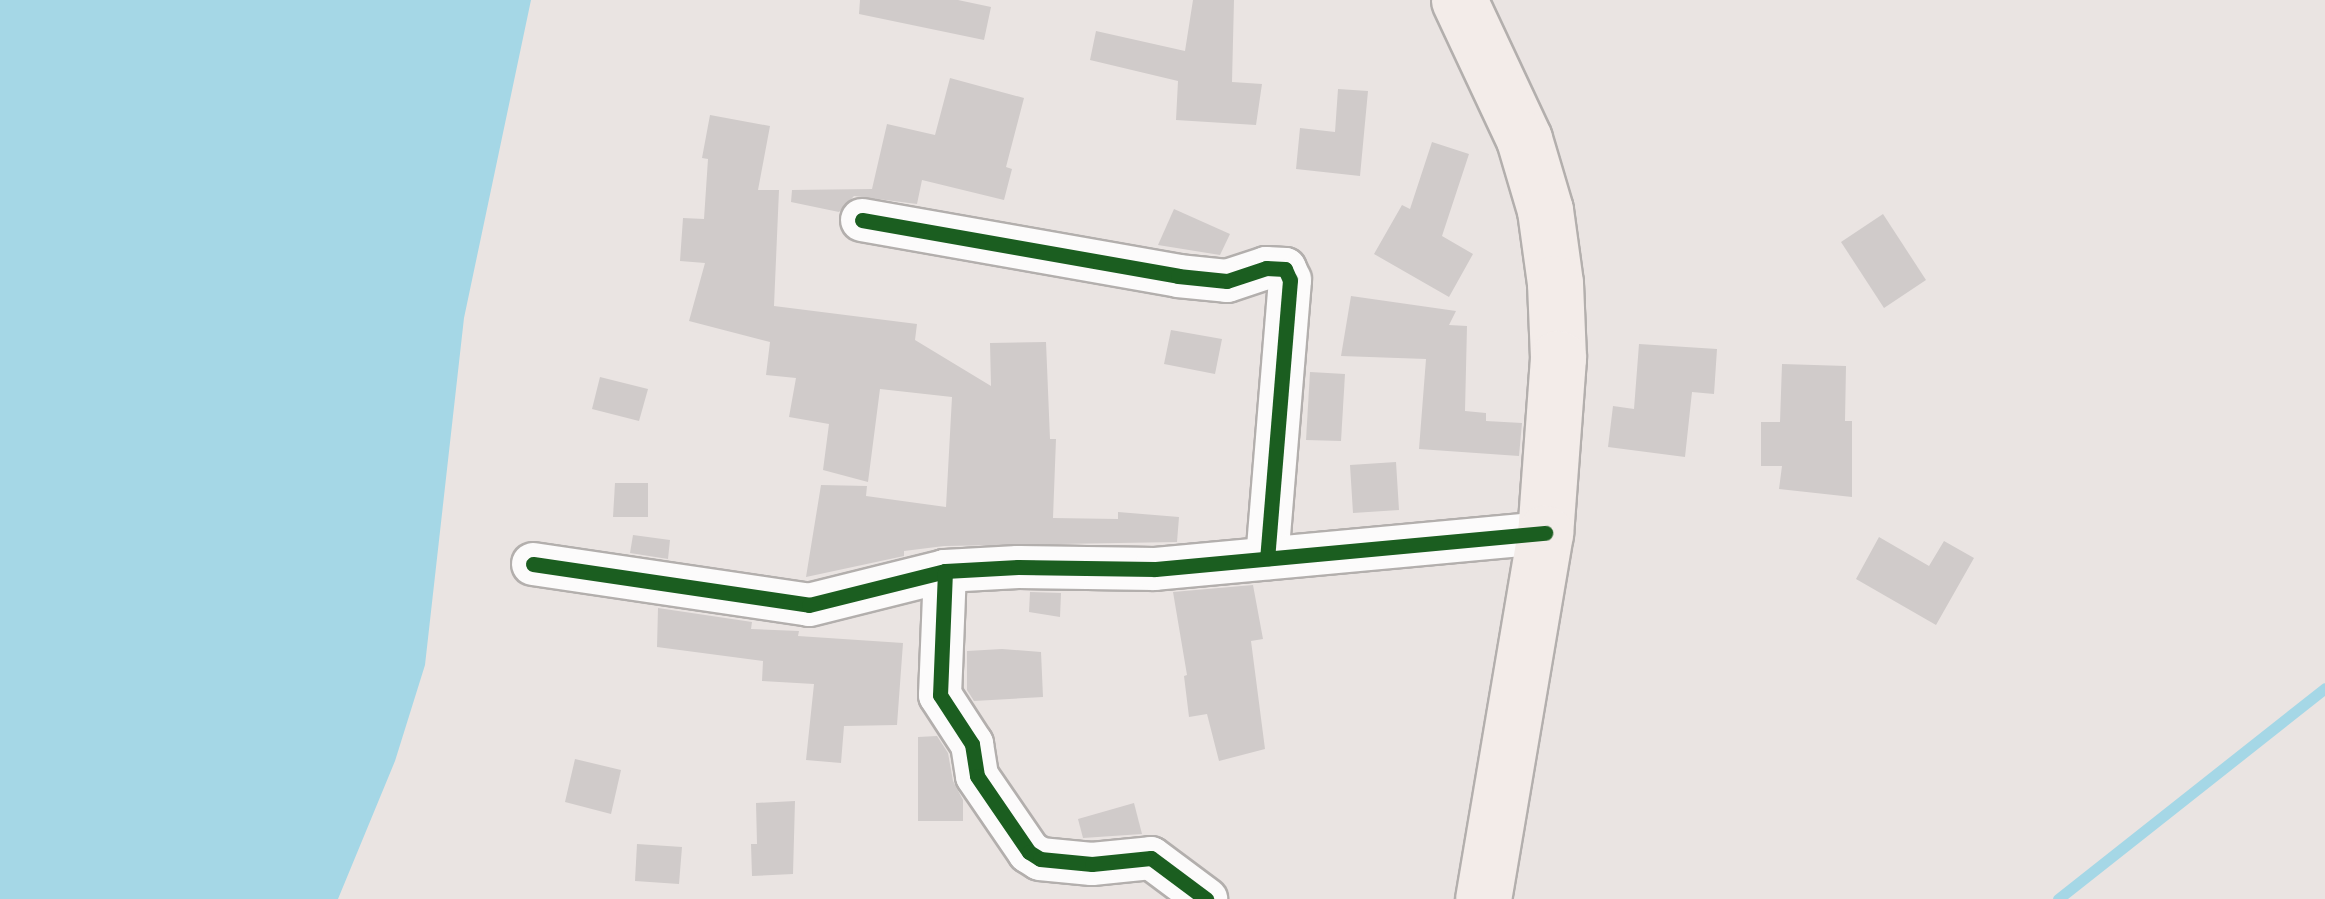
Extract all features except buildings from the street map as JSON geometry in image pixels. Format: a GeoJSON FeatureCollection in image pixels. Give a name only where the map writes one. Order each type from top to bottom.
{"type":"FeatureCollection","features":[{"type":"Feature","properties":{"kind":"highway"},"geometry":{"type":"LineString","coordinates":[[1459,0],[1524,139],[1544,210],[1555,282],[1558,358],[1545,533],[1482,899]]}},
{"type":"Feature","properties":{"kind":"street"},"geometry":{"type":"LineString","coordinates":[[862,220],[1028,253],[1196,278],[1227,280],[1266,268],[1285,269],[1290,280],[1266,558]]}},
{"type":"Feature","properties":{"kind":"street"},"geometry":{"type":"LineString","coordinates":[[533,564],[809,605],[945,571],[1018,566],[1155,568],[1545,533]]}},
{"type":"Feature","properties":{"kind":"street"},"geometry":{"type":"LineString","coordinates":[[945,571],[940,696],[972,744],[978,776],[1029,852],[1040,859],[1092,864],[1151,858],[1206,899]]}},
{"type":"Feature","properties":{"kind":"water"},"geometry":{"type":"Polygon","coordinates":[[[0,0],[531,0],[464,318],[425,665],[395,761],[338,899],[0,899],[0,0]]]}},
{"type":"Feature","properties":{"kind":"waterway"},"geometry":{"type":"LineString","coordinates":[[2058,899],[2325,688]]}},
{"type":"Feature","properties":{"kind":"cycle path"},"geometry":{"type":"LineString","coordinates":[[862,220],[1178,276],[1227,281],[1266,268],[1285,269],[1290,280],[1267,558]]}},
{"type":"Feature","properties":{"kind":"cycle path"},"geometry":{"type":"LineString","coordinates":[[533,564],[809,605],[945,571],[1018,567],[1155,569],[1545,533]]}},
{"type":"Feature","properties":{"kind":"cycle path"},"geometry":{"type":"LineString","coordinates":[[945,571],[940,695],[972,744],[977,776],[1029,852],[1040,859],[1092,864],[1151,858],[1206,899]]}}]}
